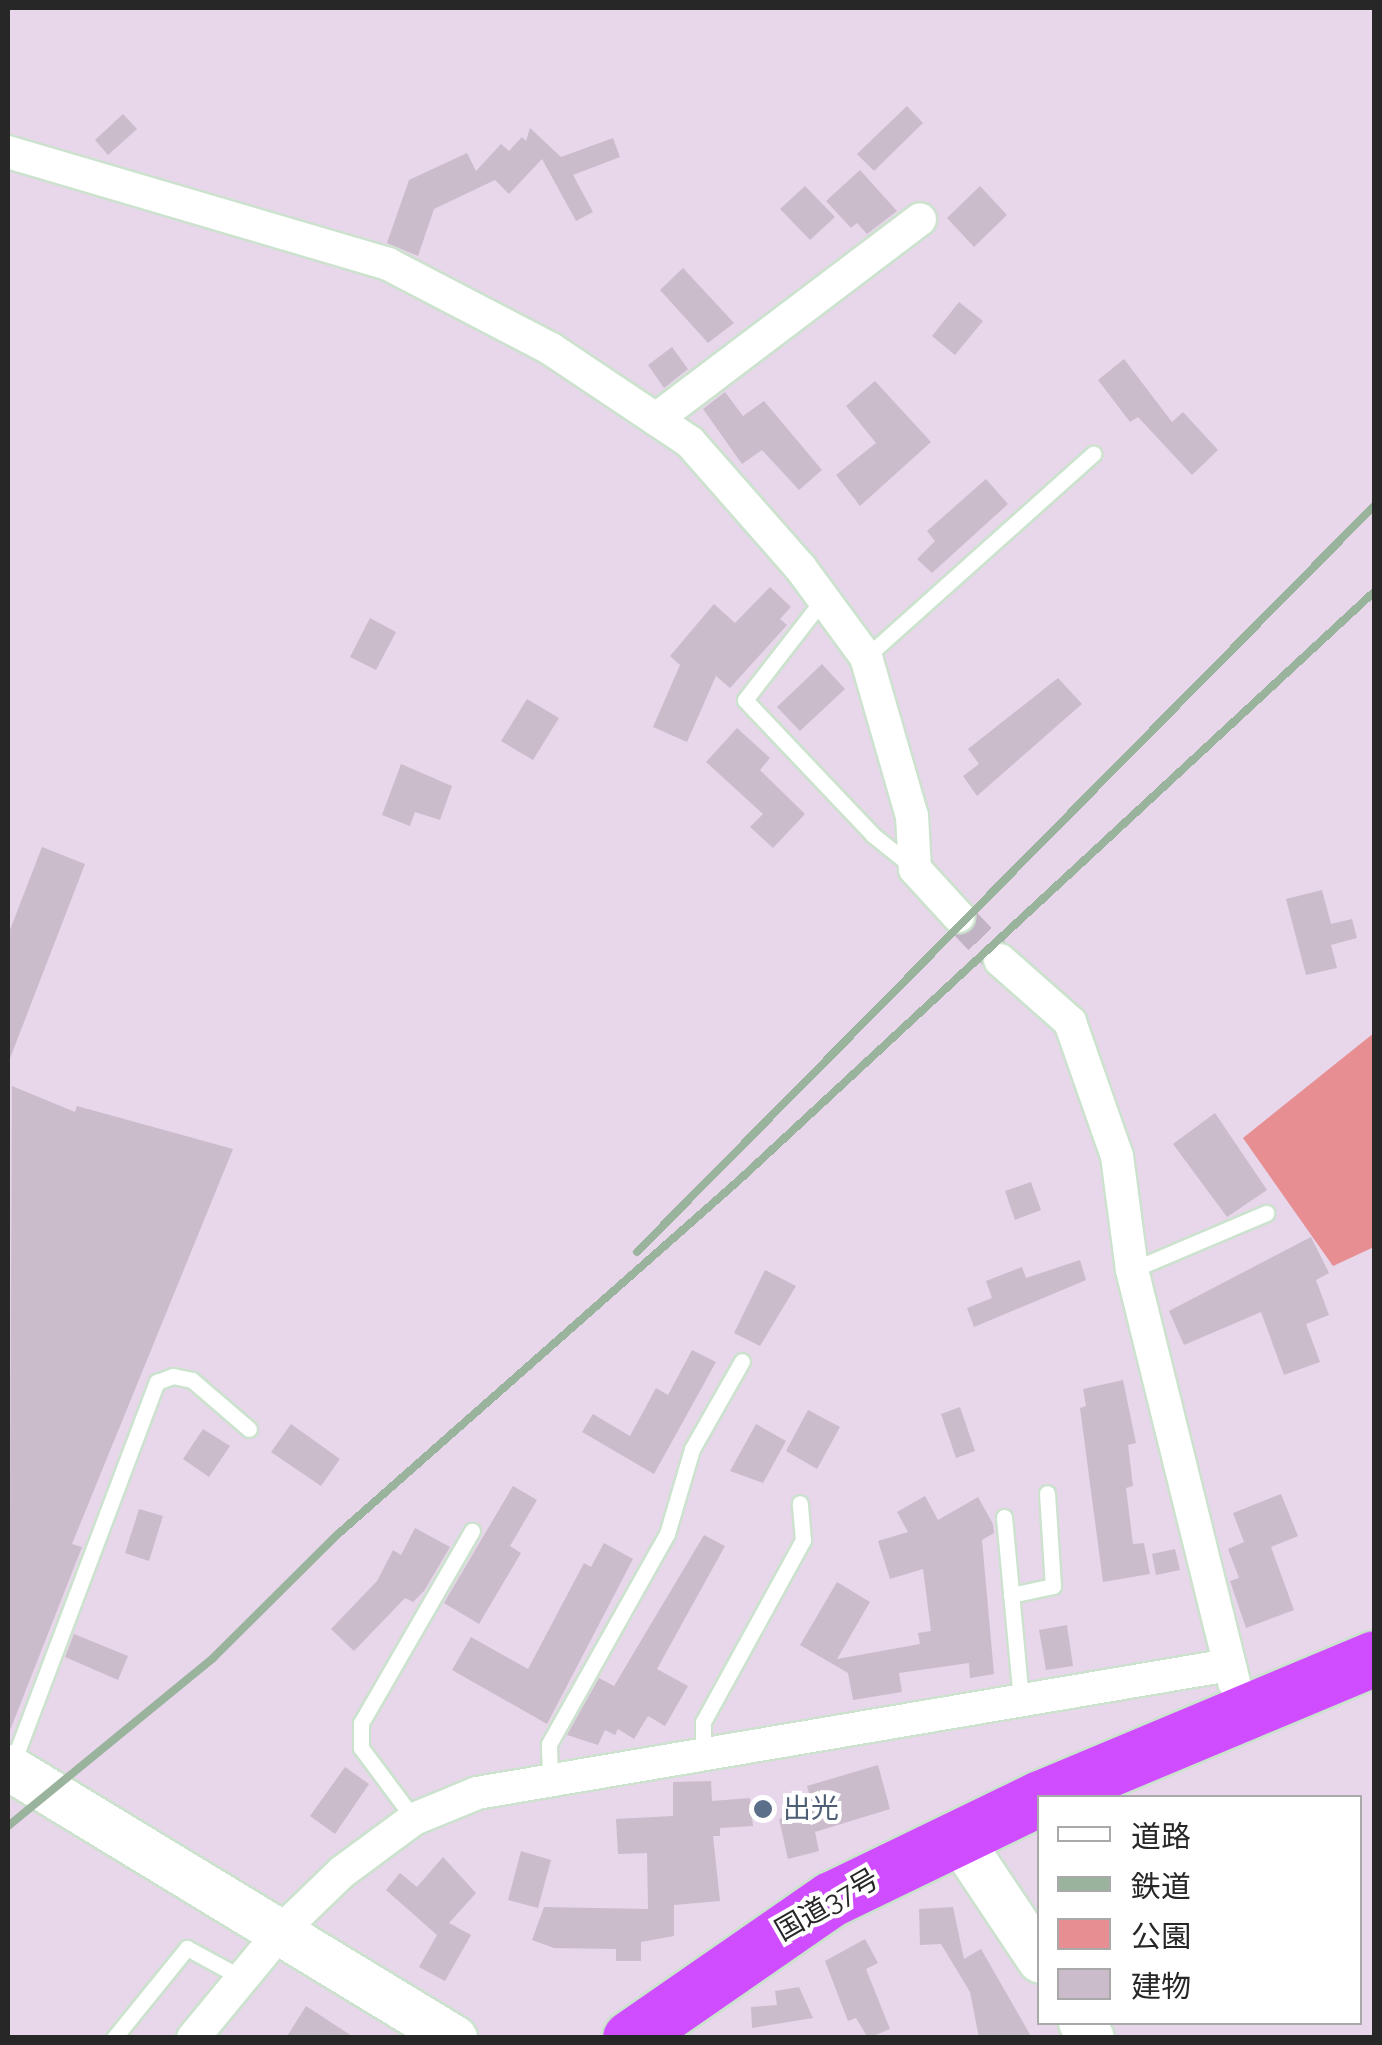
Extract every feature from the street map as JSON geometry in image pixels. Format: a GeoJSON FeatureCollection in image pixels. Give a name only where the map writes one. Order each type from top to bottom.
{"type":"FeatureCollection","features":[{"type":"Feature","properties":{"kind":"highway","name":"国道37号"},"geometry":{"type":"LineString","coordinates":[[1045,1795],[1235,1689],[1374,1658]]}},
{"type":"Feature","properties":{"kind":"highway","name":"国道37号"},"geometry":{"type":"LineString","coordinates":[[630,2038],[831,1899],[956,1834],[1037,1799]]}},
{"type":"Feature","properties":{"kind":"street"},"geometry":{"type":"LineString","coordinates":[[8,152],[388,264],[551,349],[690,442],[824,598],[866,657],[912,816],[914,869],[958,916]]}},
{"type":"Feature","properties":{"kind":"street"},"geometry":{"type":"LineString","coordinates":[[656,419],[920,220]]}},
{"type":"Feature","properties":{"kind":"street"},"geometry":{"type":"LineString","coordinates":[[193,2038],[282,1929],[342,1872],[414,1819],[477,1792],[550,1776],[1021,1702],[1235,1689],[1132,1270],[1117,1156],[1070,1022],[1000,960]]}},
{"type":"Feature","properties":{"kind":"street"},"geometry":{"type":"LineString","coordinates":[[9,1768],[282,1929],[454,2038]]}},
{"type":"Feature","properties":{"kind":"street"},"geometry":{"type":"LineString","coordinates":[[956,1834],[1037,1956]]}},
{"type":"Feature","properties":{"kind":"lane"},"geometry":{"type":"LineString","coordinates":[[866,657],[1093,454]]}},
{"type":"Feature","properties":{"kind":"lane"},"geometry":{"type":"LineString","coordinates":[[824,598],[745,700],[873,835],[914,869]]}},
{"type":"Feature","properties":{"kind":"lane"},"geometry":{"type":"LineString","coordinates":[[1132,1270],[1266,1213]]}},
{"type":"Feature","properties":{"kind":"lane"},"geometry":{"type":"LineString","coordinates":[[550,1776],[549,1744],[667,1534],[692,1449],[742,1361]]}},
{"type":"Feature","properties":{"kind":"lane"},"geometry":{"type":"LineString","coordinates":[[9,1768],[157,1382],[173,1376],[192,1380],[248,1429]]}},
{"type":"Feature","properties":{"kind":"lane"},"geometry":{"type":"LineString","coordinates":[[1011,1595],[1053,1586],[1047,1493]]}},
{"type":"Feature","properties":{"kind":"lane"},"geometry":{"type":"LineString","coordinates":[[703,1751],[703,1722],[803,1540],[800,1504]]}},
{"type":"Feature","properties":{"kind":"lane"},"geometry":{"type":"LineString","coordinates":[[1004,1517],[1021,1702]]}},
{"type":"Feature","properties":{"kind":"lane"},"geometry":{"type":"LineString","coordinates":[[414,1819],[361,1748],[361,1724],[472,1531]]}},
{"type":"Feature","properties":{"kind":"lane"},"geometry":{"type":"LineString","coordinates":[[114,2038],[187,1948],[242,1978]]}},
{"type":"Feature","properties":{"kind":"green space"},"geometry":{"type":"Polygon","coordinates":[[[1374,1033],[1374,1247],[1333,1266],[1243,1138],[1374,1033]]]}},
{"type":"Feature","properties":{"kind":"building"},"geometry":{"type":"Polygon","coordinates":[[[907,106],[923,123],[874,171],[857,154],[907,106]]]}},
{"type":"Feature","properties":{"kind":"building"},"geometry":{"type":"Polygon","coordinates":[[[123,114],[137,129],[108,155],[95,140],[123,114]]]}},
{"type":"Feature","properties":{"kind":"building"},"geometry":{"type":"Polygon","coordinates":[[[530,128],[561,157],[613,138],[620,157],[573,175],[593,212],[576,221],[542,159],[509,194],[495,180],[434,209],[418,256],[387,243],[409,180],[467,153],[476,171],[501,144],[509,151],[522,137],[526,141],[530,128]]]}},
{"type":"Feature","properties":{"kind":"building"},"geometry":{"type":"Polygon","coordinates":[[[860,170],[897,211],[867,234],[857,223],[851,228],[826,201],[860,170]]]}},
{"type":"Feature","properties":{"kind":"building"},"geometry":{"type":"Polygon","coordinates":[[[805,186],[835,217],[810,240],[780,209],[805,186]]]}},
{"type":"Feature","properties":{"kind":"building"},"geometry":{"type":"Polygon","coordinates":[[[980,186],[1007,215],[974,247],[947,218],[980,186]]]}},
{"type":"Feature","properties":{"kind":"building"},"geometry":{"type":"Polygon","coordinates":[[[683,268],[734,323],[708,343],[660,290],[683,268]]]}},
{"type":"Feature","properties":{"kind":"building"},"geometry":{"type":"Polygon","coordinates":[[[959,302],[983,321],[955,355],[932,336],[959,302]]]}},
{"type":"Feature","properties":{"kind":"building"},"geometry":{"type":"Polygon","coordinates":[[[672,347],[688,369],[664,388],[648,365],[672,347]]]}},
{"type":"Feature","properties":{"kind":"building"},"geometry":{"type":"Polygon","coordinates":[[[1124,359],[1172,422],[1183,412],[1218,450],[1192,475],[1138,417],[1130,422],[1098,380],[1124,359]]]}},
{"type":"Feature","properties":{"kind":"building"},"geometry":{"type":"Polygon","coordinates":[[[875,381],[931,442],[860,506],[836,475],[876,443],[846,406],[875,381]]]}},
{"type":"Feature","properties":{"kind":"building"},"geometry":{"type":"Polygon","coordinates":[[[725,392],[743,416],[764,401],[822,470],[799,490],[762,450],[742,464],[703,409],[725,392]]]}},
{"type":"Feature","properties":{"kind":"building"},"geometry":{"type":"Polygon","coordinates":[[[986,479],[1008,504],[932,573],[917,559],[935,541],[927,531],[986,479]]]}},
{"type":"Feature","properties":{"kind":"building"},"geometry":{"type":"Polygon","coordinates":[[[770,587],[791,607],[780,619],[787,625],[730,688],[716,676],[687,742],[653,727],[680,665],[670,656],[714,604],[735,623],[770,587]]]}},
{"type":"Feature","properties":{"kind":"building"},"geometry":{"type":"Polygon","coordinates":[[[370,618],[396,632],[376,670],[350,657],[370,618]]]}},
{"type":"Feature","properties":{"kind":"building"},"geometry":{"type":"Polygon","coordinates":[[[822,664],[845,689],[800,731],[777,707],[822,664]]]}},
{"type":"Feature","properties":{"kind":"building"},"geometry":{"type":"Polygon","coordinates":[[[1058,678],[1082,704],[977,796],[963,776],[979,764],[968,749],[1058,678]]]}},
{"type":"Feature","properties":{"kind":"building"},"geometry":{"type":"Polygon","coordinates":[[[527,699],[559,718],[533,760],[501,741],[527,699]]]}},
{"type":"Feature","properties":{"kind":"building"},"geometry":{"type":"Polygon","coordinates":[[[737,728],[770,758],[760,770],[805,814],[773,848],[750,827],[763,814],[706,762],[737,728]]]}},
{"type":"Feature","properties":{"kind":"building"},"geometry":{"type":"Polygon","coordinates":[[[401,764],[452,786],[440,820],[415,812],[410,826],[382,815],[401,764]]]}},
{"type":"Feature","properties":{"kind":"building"},"geometry":{"type":"Polygon","coordinates":[[[42,847],[85,864],[9,1061],[8,935],[42,847]]]}},
{"type":"Feature","properties":{"kind":"building"},"geometry":{"type":"Polygon","coordinates":[[[1322,890],[1331,924],[1352,919],[1357,938],[1331,945],[1337,968],[1306,975],[1286,899],[1322,890]]]}},
{"type":"Feature","properties":{"kind":"building"},"geometry":{"type":"Polygon","coordinates":[[[12,1086],[75,1112],[77,1106],[233,1149],[72,1544],[82,1547],[9,1733],[12,1086]]]}},
{"type":"Feature","properties":{"kind":"building"},"geometry":{"type":"Polygon","coordinates":[[[1215,1113],[1267,1190],[1227,1217],[1173,1144],[1215,1113]]]}},
{"type":"Feature","properties":{"kind":"building"},"geometry":{"type":"Polygon","coordinates":[[[1031,1182],[1041,1210],[1015,1220],[1005,1191],[1031,1182]]]}},
{"type":"Feature","properties":{"kind":"building"},"geometry":{"type":"Polygon","coordinates":[[[1311,1237],[1329,1273],[1316,1280],[1329,1315],[1306,1324],[1320,1362],[1284,1375],[1261,1312],[1184,1345],[1169,1311],[1311,1237]]]}},
{"type":"Feature","properties":{"kind":"building"},"geometry":{"type":"Polygon","coordinates":[[[1080,1260],[1086,1280],[974,1327],[967,1308],[992,1298],[986,1281],[1022,1267],[1026,1278],[1080,1260]]]}},
{"type":"Feature","properties":{"kind":"building"},"geometry":{"type":"Polygon","coordinates":[[[765,1270],[796,1286],[760,1346],[734,1333],[765,1270]]]}},
{"type":"Feature","properties":{"kind":"building"},"geometry":{"type":"Polygon","coordinates":[[[692,1350],[716,1362],[654,1474],[582,1432],[593,1414],[630,1436],[656,1388],[668,1395],[692,1350]]]}},
{"type":"Feature","properties":{"kind":"building"},"geometry":{"type":"Polygon","coordinates":[[[1123,1380],[1136,1443],[1128,1445],[1133,1486],[1126,1488],[1133,1544],[1144,1543],[1150,1574],[1103,1582],[1080,1408],[1086,1406],[1083,1389],[1123,1380]]]}},
{"type":"Feature","properties":{"kind":"building"},"geometry":{"type":"Polygon","coordinates":[[[960,1407],[975,1451],[956,1458],[941,1414],[960,1407]]]}},
{"type":"Feature","properties":{"kind":"building"},"geometry":{"type":"Polygon","coordinates":[[[808,1410],[840,1427],[817,1469],[786,1451],[808,1410]]]}},
{"type":"Feature","properties":{"kind":"building"},"geometry":{"type":"Polygon","coordinates":[[[291,1424],[340,1459],[321,1486],[271,1452],[291,1424]]]}},
{"type":"Feature","properties":{"kind":"building"},"geometry":{"type":"Polygon","coordinates":[[[756,1424],[786,1441],[763,1483],[730,1471],[756,1424]]]}},
{"type":"Feature","properties":{"kind":"building"},"geometry":{"type":"Polygon","coordinates":[[[203,1429],[230,1446],[209,1477],[183,1459],[203,1429]]]}},
{"type":"Feature","properties":{"kind":"building"},"geometry":{"type":"Polygon","coordinates":[[[513,1486],[537,1500],[510,1546],[521,1553],[479,1624],[444,1603],[513,1486]]]}},
{"type":"Feature","properties":{"kind":"building"},"geometry":{"type":"Polygon","coordinates":[[[1281,1494],[1298,1536],[1271,1547],[1294,1610],[1246,1628],[1230,1581],[1239,1578],[1228,1549],[1244,1542],[1233,1513],[1281,1494]]]}},
{"type":"Feature","properties":{"kind":"building"},"geometry":{"type":"Polygon","coordinates":[[[925,1496],[938,1520],[978,1497],[993,1524],[994,1533],[982,1540],[994,1674],[970,1678],[969,1663],[899,1673],[902,1692],[853,1700],[848,1673],[800,1645],[837,1582],[870,1602],[837,1659],[920,1644],[918,1633],[931,1631],[923,1569],[890,1579],[878,1541],[908,1532],[897,1512],[925,1496]]]}},
{"type":"Feature","properties":{"kind":"building"},"geometry":{"type":"Polygon","coordinates":[[[139,1509],[163,1516],[149,1561],[125,1553],[139,1509]]]}},
{"type":"Feature","properties":{"kind":"building"},"geometry":{"type":"Polygon","coordinates":[[[415,1528],[450,1547],[424,1591],[413,1602],[405,1598],[354,1651],[331,1629],[377,1581],[393,1550],[401,1555],[415,1528]]]}},
{"type":"Feature","properties":{"kind":"building"},"geometry":{"type":"Polygon","coordinates":[[[704,1535],[725,1546],[657,1669],[688,1686],[665,1726],[648,1716],[634,1739],[618,1729],[615,1735],[605,1730],[598,1745],[567,1735],[599,1678],[614,1686],[704,1535]]]}},
{"type":"Feature","properties":{"kind":"building"},"geometry":{"type":"Polygon","coordinates":[[[604,1543],[633,1559],[547,1724],[452,1670],[471,1637],[528,1669],[584,1563],[591,1567],[604,1543]]]}},
{"type":"Feature","properties":{"kind":"building"},"geometry":{"type":"Polygon","coordinates":[[[1175,1549],[1180,1570],[1156,1575],[1152,1554],[1175,1549]]]}},
{"type":"Feature","properties":{"kind":"building"},"geometry":{"type":"Polygon","coordinates":[[[1067,1625],[1073,1666],[1046,1670],[1039,1630],[1067,1625]]]}},
{"type":"Feature","properties":{"kind":"building"},"geometry":{"type":"Polygon","coordinates":[[[74,1634],[128,1656],[118,1680],[65,1657],[74,1634]]]}},
{"type":"Feature","properties":{"kind":"building"},"geometry":{"type":"Polygon","coordinates":[[[878,1765],[890,1809],[815,1832],[819,1851],[788,1859],[779,1819],[814,1811],[807,1786],[878,1765]]]}},
{"type":"Feature","properties":{"kind":"building"},"geometry":{"type":"Polygon","coordinates":[[[345,1767],[369,1784],[335,1834],[310,1816],[345,1767]]]}},
{"type":"Feature","properties":{"kind":"building"},"geometry":{"type":"Polygon","coordinates":[[[711,1781],[712,1801],[750,1798],[753,1826],[720,1828],[720,1836],[713,1836],[720,1901],[674,1905],[674,1936],[641,1942],[641,1961],[616,1961],[616,1949],[554,1948],[532,1940],[544,1907],[648,1909],[647,1853],[618,1854],[616,1819],[673,1816],[673,1782],[711,1781]]]}},
{"type":"Feature","properties":{"kind":"building"},"geometry":{"type":"Polygon","coordinates":[[[521,1851],[551,1860],[538,1908],[508,1900],[521,1851]]]}},
{"type":"Feature","properties":{"kind":"building"},"geometry":{"type":"Polygon","coordinates":[[[443,1857],[476,1893],[449,1923],[471,1935],[445,1981],[419,1967],[437,1935],[386,1890],[400,1873],[417,1887],[443,1857]]]}},
{"type":"Feature","properties":{"kind":"building"},"geometry":{"type":"Polygon","coordinates":[[[953,1907],[964,1959],[981,1949],[1032,2038],[979,2038],[970,1992],[941,1944],[920,1945],[919,1909],[953,1907]]]}},
{"type":"Feature","properties":{"kind":"building"},"geometry":{"type":"Polygon","coordinates":[[[865,1939],[878,1963],[866,1969],[890,2029],[868,2038],[856,2018],[848,2021],[825,1961],[865,1939]]]}},
{"type":"Feature","properties":{"kind":"building"},"geometry":{"type":"Polygon","coordinates":[[[799,1987],[813,2018],[752,2028],[751,2007],[777,2005],[775,1991],[799,1987]]]}},
{"type":"Feature","properties":{"kind":"building"},"geometry":{"type":"Polygon","coordinates":[[[306,2006],[355,2038],[286,2038],[306,2006]]]}},
{"type":"Feature","properties":{"kind":"tunnel"},"geometry":{"type":"LineString","coordinates":[[958,916],[1000,960]]}},
{"type":"Feature","properties":{"kind":"railway"},"geometry":{"type":"LineString","coordinates":[[637,1252],[1374,506]]}},
{"type":"Feature","properties":{"kind":"railway"},"geometry":{"type":"LineString","coordinates":[[8,1826],[213,1658],[337,1535],[737,1182],[1374,592]]}},
{"type":"Feature","properties":{"kind":"place","name":"出光"},"geometry":{"type":"Point","coordinates":[763,1809]}}]}
